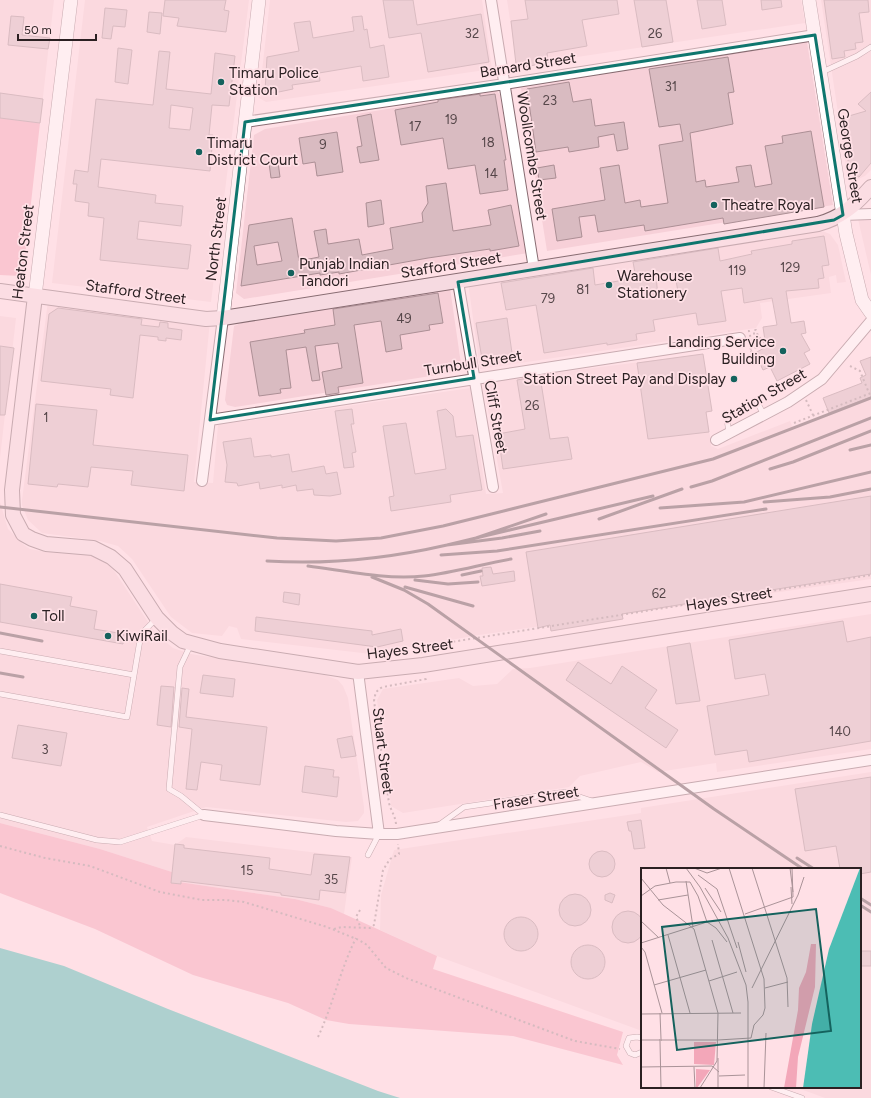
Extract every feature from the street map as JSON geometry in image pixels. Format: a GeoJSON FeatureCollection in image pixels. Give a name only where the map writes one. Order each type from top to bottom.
{"type":"FeatureCollection","features":[{"type":"Feature","properties":{"kind":"main road","name":"Stafford Street"},"geometry":{"type":"LineString","coordinates":[[0,291],[206,318],[223,318],[818,224],[843,215],[871,187]]}},
{"type":"Feature","properties":{"kind":"main road","name":"Heaton Street"},"geometry":{"type":"LineString","coordinates":[[12,508],[12,490],[35,296]]}},
{"type":"Feature","properties":{"kind":"main road","name":"Hayes Street"},"geometry":{"type":"LineString","coordinates":[[12,508],[21,531],[32,540],[46,544],[88,546],[116,560],[125,569],[157,618],[172,633],[191,644],[220,651],[358,672],[423,665],[871,594]]}},
{"type":"Feature","properties":{"kind":"street","name":"Heaton Street"},"geometry":{"type":"LineString","coordinates":[[35,296],[71,0]]}},
{"type":"Feature","properties":{"kind":"street","name":"North Street"},"geometry":{"type":"LineString","coordinates":[[202,481],[223,318],[260,0]]}},
{"type":"Feature","properties":{"kind":"street","name":"Woollcombe Street"},"geometry":{"type":"LineString","coordinates":[[491,0],[534,269]]}},
{"type":"Feature","properties":{"kind":"street","name":"George Street"},"geometry":{"type":"LineString","coordinates":[[809,0],[843,215],[860,293],[865,306],[871,313]]}},
{"type":"Feature","properties":{"kind":"street","name":"Barnard Street"},"geometry":{"type":"LineString","coordinates":[[245,122],[505,84],[814,35]]}},
{"type":"Feature","properties":{"kind":"street"},"geometry":{"type":"LineString","coordinates":[[843,215],[871,214]]}},
{"type":"Feature","properties":{"kind":"street","name":"Cliff Street"},"geometry":{"type":"LineString","coordinates":[[458,282],[493,487]]}},
{"type":"Feature","properties":{"kind":"street","name":"Station Street"},"geometry":{"type":"LineString","coordinates":[[716,440],[803,393],[822,379],[871,320]]}},
{"type":"Feature","properties":{"kind":"street","name":"Turnbull Street"},"geometry":{"type":"LineString","coordinates":[[210,420],[740,338]]}},
{"type":"Feature","properties":{"kind":"street","name":"Stuart Street"},"geometry":{"type":"LineString","coordinates":[[358,672],[379,834]]}},
{"type":"Feature","properties":{"kind":"street","name":"Fraser Street"},"geometry":{"type":"LineString","coordinates":[[204,815],[336,831],[379,834],[433,829],[871,760]]}},
{"type":"Feature","properties":{"kind":"lane"},"geometry":{"type":"LineString","coordinates":[[820,73],[857,56],[871,47]]}},
{"type":"Feature","properties":{"kind":"lane"},"geometry":{"type":"LineString","coordinates":[[756,400],[764,415]]}},
{"type":"Feature","properties":{"kind":"lane"},"geometry":{"type":"LineString","coordinates":[[726,413],[729,433]]}},
{"type":"Feature","properties":{"kind":"lane"},"geometry":{"type":"LineString","coordinates":[[0,694],[127,717],[141,634],[157,618]]}},
{"type":"Feature","properties":{"kind":"lane"},"geometry":{"type":"LineString","coordinates":[[191,644],[180,667],[169,789],[181,796],[204,815]]}},
{"type":"Feature","properties":{"kind":"lane"},"geometry":{"type":"LineString","coordinates":[[0,651],[134,675]]}},
{"type":"Feature","properties":{"kind":"lane"},"geometry":{"type":"LineString","coordinates":[[433,829],[464,807],[493,802],[565,792],[598,803]]}},
{"type":"Feature","properties":{"kind":"lane"},"geometry":{"type":"LineString","coordinates":[[0,815],[97,840],[120,842],[204,815]]}},
{"type":"Feature","properties":{"kind":"lane"},"geometry":{"type":"LineString","coordinates":[[368,855],[379,834]]}},
{"type":"Feature","properties":{"kind":"lane"},"geometry":{"type":"LineString","coordinates":[[641,1038],[629,1038],[626,1046],[627,1050],[635,1055],[641,1052]]}},
{"type":"Feature","properties":{"kind":"lane"},"geometry":{"type":"LineString","coordinates":[[774,1088],[802,1098]]}},
{"type":"Feature","properties":{"kind":"path"},"geometry":{"type":"LineString","coordinates":[[749,331],[752,344],[754,343],[754,330]]}},
{"type":"Feature","properties":{"kind":"path"},"geometry":{"type":"LineString","coordinates":[[740,338],[742,345],[746,344],[747,331],[754,330]]}},
{"type":"Feature","properties":{"kind":"path"},"geometry":{"type":"LineString","coordinates":[[752,352],[749,349],[765,347],[765,343],[758,336],[756,330],[754,330]]}},
{"type":"Feature","properties":{"kind":"path"},"geometry":{"type":"LineString","coordinates":[[794,423],[870,393],[860,371],[850,366]]}},
{"type":"Feature","properties":{"kind":"path"},"geometry":{"type":"LineString","coordinates":[[803,393],[813,416]]}},
{"type":"Feature","properties":{"kind":"path"},"geometry":{"type":"LineString","coordinates":[[422,658],[420,647],[871,575]]}},
{"type":"Feature","properties":{"kind":"path"},"geometry":{"type":"LineString","coordinates":[[396,821],[395,814],[391,811],[389,803],[374,695],[382,687],[426,680],[424,672]]}},
{"type":"Feature","properties":{"kind":"path"},"geometry":{"type":"LineString","coordinates":[[0,846],[45,858],[90,866],[160,892],[202,900],[244,902],[334,929],[356,938],[367,945],[386,968],[406,978],[575,1041],[627,1050]]}},
{"type":"Feature","properties":{"kind":"path"},"geometry":{"type":"LineString","coordinates":[[334,929],[342,927],[372,927],[376,922],[382,870],[390,860],[399,854],[398,846]]}},
{"type":"Feature","properties":{"kind":"path"},"geometry":{"type":"LineString","coordinates":[[360,910],[356,917],[361,928]]}},
{"type":"Feature","properties":{"kind":"path"},"geometry":{"type":"LineString","coordinates":[[318,1037],[326,1020],[346,958],[356,938]]}},
{"type":"Feature","properties":{"kind":"highlighted area"},"geometry":{"type":"Polygon","coordinates":[[[815,35],[843,215],[834,220],[458,282],[474,378],[210,420],[245,122],[815,35]]]}},
{"type":"Feature","properties":{"kind":"shaded area"},"geometry":{"type":"Polygon","coordinates":[[[0,0],[54,0],[40,123],[0,118],[0,0]]]}},
{"type":"Feature","properties":{"kind":"shaded area"},"geometry":{"type":"Polygon","coordinates":[[[85,0],[249,0],[211,302],[52,283],[85,0]]]}},
{"type":"Feature","properties":{"kind":"shaded area"},"geometry":{"type":"Polygon","coordinates":[[[270,0],[482,0],[492,69],[266,102],[259,98],[270,0]]]}},
{"type":"Feature","properties":{"kind":"shaded area"},"geometry":{"type":"Polygon","coordinates":[[[507,0],[801,0],[805,23],[517,66],[507,0]]]}},
{"type":"Feature","properties":{"kind":"shaded area"},"geometry":{"type":"Polygon","coordinates":[[[821,0],[871,0],[871,170],[865,176],[858,179],[848,179],[821,0]]]}},
{"type":"Feature","properties":{"kind":"shaded area"},"geometry":{"type":"Polygon","coordinates":[[[807,42],[833,205],[547,251],[521,88],[807,42]]]}},
{"type":"Feature","properties":{"kind":"shaded area"},"geometry":{"type":"Polygon","coordinates":[[[497,91],[500,95],[528,253],[244,299],[236,293],[254,135],[265,129],[497,91]]]}},
{"type":"Feature","properties":{"kind":"shaded area"},"geometry":{"type":"Polygon","coordinates":[[[0,118],[40,123],[23,274],[20,276],[0,275],[0,118]]]}},
{"type":"Feature","properties":{"kind":"shaded area"},"geometry":{"type":"Polygon","coordinates":[[[858,219],[871,219],[871,275],[858,219]]]}},
{"type":"Feature","properties":{"kind":"shaded area"},"geometry":{"type":"Polygon","coordinates":[[[822,231],[830,234],[838,245],[846,282],[837,283],[836,275],[829,277],[831,293],[760,303],[762,318],[756,328],[480,369],[468,282],[822,231]]]}},
{"type":"Feature","properties":{"kind":"shaded area"},"geometry":{"type":"Polygon","coordinates":[[[450,288],[462,371],[235,407],[227,405],[225,400],[234,326],[241,323],[450,288]]]}},
{"type":"Feature","properties":{"kind":"shaded area"},"geometry":{"type":"Polygon","coordinates":[[[48,301],[210,321],[194,482],[213,483],[218,425],[470,388],[486,494],[503,493],[483,382],[703,354],[712,411],[706,412],[711,446],[718,449],[790,421],[793,428],[871,397],[871,579],[479,635],[371,654],[241,639],[237,628],[229,626],[222,636],[192,633],[171,617],[132,559],[118,546],[100,541],[42,533],[28,520],[22,505],[22,500],[48,301]]]}},
{"type":"Feature","properties":{"kind":"shaded area"},"geometry":{"type":"Polygon","coordinates":[[[0,316],[16,318],[0,458],[0,316]]]}},
{"type":"Feature","properties":{"kind":"shaded area"},"geometry":{"type":"Polygon","coordinates":[[[0,502],[8,529],[30,549],[46,552],[82,551],[107,563],[115,572],[156,634],[173,648],[191,654],[325,675],[338,680],[343,686],[348,698],[364,807],[364,813],[358,821],[346,822],[206,807],[147,827],[152,841],[175,845],[186,837],[352,857],[344,914],[331,908],[295,899],[172,881],[172,872],[100,849],[0,823],[0,502]]]}},
{"type":"Feature","properties":{"kind":"shaded area"},"geometry":{"type":"Polygon","coordinates":[[[871,614],[871,749],[717,772],[716,763],[658,772],[641,762],[580,776],[569,787],[403,813],[391,806],[377,700],[383,689],[459,678],[473,686],[497,684],[513,669],[530,668],[871,614]]]}},
{"type":"Feature","properties":{"kind":"shaded area"},"geometry":{"type":"Polygon","coordinates":[[[871,772],[871,1098],[825,1098],[798,1088],[861,1088],[861,868],[641,868],[641,1031],[437,956],[380,930],[381,895],[394,850],[641,813],[641,808],[871,772]]]}},
{"type":"Feature","properties":{"kind":"shaded area"},"geometry":{"type":"Polygon","coordinates":[[[0,823],[100,849],[172,872],[172,881],[295,899],[331,908],[437,956],[433,969],[623,1032],[617,1055],[623,1065],[513,1036],[349,1024],[326,1020],[288,1003],[193,975],[95,929],[0,893],[0,823]]]}},
{"type":"Feature","properties":{"kind":"water"},"geometry":{"type":"Polygon","coordinates":[[[0,948],[64,966],[168,1009],[378,1091],[400,1098],[0,1098],[0,948]]]}},
{"type":"Feature","properties":{"kind":"building"},"geometry":{"type":"Polygon","coordinates":[[[165,0],[226,0],[224,10],[229,11],[226,32],[177,26],[179,18],[163,16],[165,0]]]}},
{"type":"Feature","properties":{"kind":"building"},"geometry":{"type":"Polygon","coordinates":[[[383,0],[413,0],[417,25],[481,14],[489,62],[428,72],[421,33],[389,38],[383,0]]]}},
{"type":"Feature","properties":{"kind":"building"},"geometry":{"type":"Polygon","coordinates":[[[525,0],[617,0],[619,14],[582,20],[587,46],[547,53],[548,63],[522,67],[516,64],[511,21],[528,19],[525,0]]]}},
{"type":"Feature","properties":{"kind":"building"},"geometry":{"type":"Polygon","coordinates":[[[634,0],[666,0],[673,42],[642,47],[634,0]]]}},
{"type":"Feature","properties":{"kind":"building"},"geometry":{"type":"Polygon","coordinates":[[[697,0],[722,0],[726,25],[702,29],[697,0]]]}},
{"type":"Feature","properties":{"kind":"building"},"geometry":{"type":"Polygon","coordinates":[[[761,0],[781,0],[782,7],[762,10],[761,0]]]}},
{"type":"Feature","properties":{"kind":"building"},"geometry":{"type":"Polygon","coordinates":[[[824,0],[868,0],[869,12],[859,13],[863,42],[855,43],[856,49],[844,51],[845,57],[832,59],[824,0]]]}},
{"type":"Feature","properties":{"kind":"building"},"geometry":{"type":"Polygon","coordinates":[[[105,8],[127,10],[125,27],[113,26],[111,39],[102,38],[105,8]]]}},
{"type":"Feature","properties":{"kind":"building"},"geometry":{"type":"Polygon","coordinates":[[[149,12],[162,13],[160,34],[147,32],[149,12]]]}},
{"type":"Feature","properties":{"kind":"building"},"geometry":{"type":"Polygon","coordinates":[[[11,16],[24,17],[22,35],[50,38],[48,49],[8,45],[11,16]]]}},
{"type":"Feature","properties":{"kind":"building"},"geometry":{"type":"Polygon","coordinates":[[[362,16],[364,30],[367,29],[370,48],[384,45],[389,77],[363,81],[361,66],[319,73],[320,81],[292,85],[293,89],[274,93],[265,91],[267,57],[299,51],[294,23],[310,21],[313,38],[354,31],[352,17],[362,16]]]}},
{"type":"Feature","properties":{"kind":"building"},"geometry":{"type":"Polygon","coordinates":[[[118,48],[132,50],[128,84],[115,82],[118,48]]]}},
{"type":"Feature","properties":{"kind":"building"},"geometry":{"type":"Polygon","coordinates":[[[159,51],[170,52],[166,89],[211,94],[215,53],[235,56],[229,106],[212,105],[209,135],[213,135],[210,171],[101,159],[98,187],[156,195],[155,203],[183,206],[181,226],[139,221],[137,239],[191,245],[188,269],[100,260],[104,218],[88,216],[89,203],[75,201],[77,184],[73,184],[75,170],[88,172],[96,99],[153,105],[159,51]],[[171,105],[169,128],[190,130],[193,108],[171,105]]]}},
{"type":"Feature","properties":{"kind":"building"},"geometry":{"type":"Polygon","coordinates":[[[728,57],[734,92],[728,93],[733,124],[690,133],[696,182],[705,180],[706,187],[739,182],[736,167],[751,165],[755,187],[772,184],[765,146],[783,143],[782,136],[811,131],[824,207],[724,224],[723,218],[645,231],[644,225],[598,232],[595,215],[579,217],[582,237],[557,241],[552,209],[605,200],[600,168],[619,165],[625,203],[640,200],[641,207],[668,203],[659,145],[683,141],[680,124],[659,127],[649,69],[728,57]]]}},
{"type":"Feature","properties":{"kind":"building"},"geometry":{"type":"Polygon","coordinates":[[[569,82],[573,102],[591,99],[595,126],[624,122],[628,149],[617,151],[614,134],[598,137],[599,147],[569,152],[568,147],[536,152],[527,89],[569,82]]]}},
{"type":"Feature","properties":{"kind":"building"},"geometry":{"type":"Polygon","coordinates":[[[871,92],[871,163],[859,177],[850,174],[842,118],[866,111],[858,104],[871,92]]]}},
{"type":"Feature","properties":{"kind":"building"},"geometry":{"type":"Polygon","coordinates":[[[0,93],[43,99],[40,123],[0,118],[0,93]]]}},
{"type":"Feature","properties":{"kind":"building"},"geometry":{"type":"Polygon","coordinates":[[[480,94],[480,96],[495,94],[506,160],[504,160],[508,190],[480,194],[475,165],[448,169],[443,138],[401,145],[395,110],[438,102],[438,100],[480,94]]]}},
{"type":"Feature","properties":{"kind":"building"},"geometry":{"type":"Polygon","coordinates":[[[371,114],[379,160],[360,163],[357,147],[362,146],[357,117],[371,114]]]}},
{"type":"Feature","properties":{"kind":"building"},"geometry":{"type":"Polygon","coordinates":[[[337,132],[343,172],[317,176],[315,162],[303,164],[299,138],[337,132]]]}},
{"type":"Feature","properties":{"kind":"building"},"geometry":{"type":"Polygon","coordinates":[[[278,162],[280,177],[271,178],[269,163],[278,162]]]}},
{"type":"Feature","properties":{"kind":"building"},"geometry":{"type":"Polygon","coordinates":[[[554,165],[556,178],[539,180],[537,168],[554,165]]]}},
{"type":"Feature","properties":{"kind":"building"},"geometry":{"type":"Polygon","coordinates":[[[446,183],[453,231],[491,225],[488,210],[511,205],[519,246],[428,258],[339,274],[339,272],[320,275],[320,273],[241,286],[249,225],[292,218],[299,261],[319,257],[314,231],[326,229],[328,244],[359,239],[362,255],[393,249],[390,228],[423,222],[422,213],[428,203],[426,186],[446,183]],[[278,242],[254,246],[257,265],[282,261],[278,242]]]}},
{"type":"Feature","properties":{"kind":"building"},"geometry":{"type":"Polygon","coordinates":[[[381,200],[384,224],[368,227],[366,203],[381,200]]]}},
{"type":"Feature","properties":{"kind":"building"},"geometry":{"type":"Polygon","coordinates":[[[824,236],[829,265],[822,266],[824,278],[818,279],[819,288],[786,291],[791,323],[804,321],[806,333],[801,334],[810,350],[804,353],[810,364],[777,381],[770,367],[763,370],[755,353],[766,347],[763,327],[777,325],[772,298],[744,303],[742,288],[721,291],[726,321],[698,325],[696,313],[653,320],[655,331],[636,334],[637,340],[544,353],[536,305],[506,310],[501,283],[593,268],[595,285],[636,278],[633,262],[718,248],[720,261],[752,254],[751,251],[792,244],[792,241],[824,236]],[[675,274],[656,277],[658,296],[678,292],[675,274]]]}},
{"type":"Feature","properties":{"kind":"building"},"geometry":{"type":"Polygon","coordinates":[[[438,293],[443,323],[429,325],[430,330],[400,335],[402,349],[386,352],[381,321],[354,325],[363,383],[338,387],[339,393],[326,395],[322,372],[342,368],[338,343],[315,346],[320,380],[312,381],[306,347],[286,350],[291,388],[280,389],[281,393],[259,396],[250,342],[305,333],[304,330],[335,325],[333,309],[438,293]]]}},
{"type":"Feature","properties":{"kind":"building"},"geometry":{"type":"Polygon","coordinates":[[[58,308],[142,319],[141,325],[159,327],[160,322],[168,323],[168,328],[182,330],[181,340],[166,338],[166,341],[158,340],[158,337],[140,335],[133,398],[110,395],[111,389],[41,381],[49,314],[58,308]]]}},
{"type":"Feature","properties":{"kind":"building"},"geometry":{"type":"Polygon","coordinates":[[[507,318],[513,360],[483,365],[476,323],[507,318]]]}},
{"type":"Feature","properties":{"kind":"building"},"geometry":{"type":"Polygon","coordinates":[[[0,346],[14,348],[5,415],[0,415],[0,346]]]}},
{"type":"Feature","properties":{"kind":"building"},"geometry":{"type":"Polygon","coordinates":[[[703,354],[712,411],[706,412],[709,432],[648,439],[637,363],[703,354]]]}},
{"type":"Feature","properties":{"kind":"building"},"geometry":{"type":"Polygon","coordinates":[[[871,357],[871,397],[829,413],[823,398],[862,383],[860,378],[866,375],[860,361],[871,357]]]}},
{"type":"Feature","properties":{"kind":"building"},"geometry":{"type":"Polygon","coordinates":[[[540,376],[550,439],[568,437],[572,459],[503,469],[498,434],[525,429],[517,380],[540,376]]]}},
{"type":"Feature","properties":{"kind":"building"},"geometry":{"type":"Polygon","coordinates":[[[36,404],[97,410],[93,445],[188,455],[184,491],[131,485],[133,471],[91,467],[88,487],[58,484],[57,487],[28,484],[36,404]]]}},
{"type":"Feature","properties":{"kind":"building"},"geometry":{"type":"Polygon","coordinates":[[[352,409],[354,424],[351,424],[356,452],[352,453],[354,467],[344,468],[335,411],[352,409]]]}},
{"type":"Feature","properties":{"kind":"building"},"geometry":{"type":"Polygon","coordinates":[[[446,409],[453,416],[456,437],[473,435],[482,490],[450,495],[451,502],[391,511],[389,497],[394,496],[383,426],[406,423],[415,474],[446,469],[437,411],[446,409]]]}},
{"type":"Feature","properties":{"kind":"building"},"geometry":{"type":"Polygon","coordinates":[[[251,438],[254,457],[271,455],[271,457],[289,454],[292,472],[324,466],[326,474],[337,472],[341,494],[330,496],[314,495],[313,489],[297,491],[296,485],[282,488],[282,485],[260,489],[259,482],[238,486],[237,483],[225,482],[227,465],[223,442],[251,438]]]}},
{"type":"Feature","properties":{"kind":"building"},"geometry":{"type":"Polygon","coordinates":[[[871,496],[871,574],[622,614],[623,619],[551,631],[550,625],[538,628],[526,552],[871,496]]]}},
{"type":"Feature","properties":{"kind":"building"},"geometry":{"type":"Polygon","coordinates":[[[491,567],[493,574],[514,571],[515,581],[482,586],[480,576],[483,576],[482,568],[491,567]]]}},
{"type":"Feature","properties":{"kind":"building","name":"Toll"},"geometry":{"type":"Polygon","coordinates":[[[0,584],[72,597],[70,606],[97,611],[94,629],[124,634],[123,644],[0,622],[0,584]]]}},
{"type":"Feature","properties":{"kind":"building"},"geometry":{"type":"Polygon","coordinates":[[[284,592],[300,594],[299,605],[283,602],[284,592]]]}},
{"type":"Feature","properties":{"kind":"building"},"geometry":{"type":"Polygon","coordinates":[[[256,617],[372,631],[372,635],[401,629],[403,641],[377,647],[255,631],[256,617]]]}},
{"type":"Feature","properties":{"kind":"building"},"geometry":{"type":"Polygon","coordinates":[[[843,621],[847,642],[871,637],[871,741],[749,762],[747,750],[715,755],[707,706],[769,695],[765,674],[735,679],[729,640],[843,621]]]}},
{"type":"Feature","properties":{"kind":"building"},"geometry":{"type":"Polygon","coordinates":[[[690,643],[700,701],[676,704],[667,647],[690,643]]]}},
{"type":"Feature","properties":{"kind":"building"},"geometry":{"type":"Polygon","coordinates":[[[578,662],[611,684],[622,666],[657,690],[645,708],[678,730],[666,748],[566,680],[578,662]]]}},
{"type":"Feature","properties":{"kind":"building"},"geometry":{"type":"Polygon","coordinates":[[[203,675],[235,679],[233,697],[200,693],[203,675]]]}},
{"type":"Feature","properties":{"kind":"building"},"geometry":{"type":"Polygon","coordinates":[[[161,686],[174,687],[171,727],[157,725],[161,686]]]}},
{"type":"Feature","properties":{"kind":"building"},"geometry":{"type":"Polygon","coordinates":[[[182,688],[189,689],[186,717],[267,727],[260,785],[220,780],[222,765],[201,762],[197,790],[186,789],[192,729],[179,727],[182,688]]]}},
{"type":"Feature","properties":{"kind":"building"},"geometry":{"type":"Polygon","coordinates":[[[18,725],[67,733],[61,766],[12,758],[18,725]]]}},
{"type":"Feature","properties":{"kind":"building"},"geometry":{"type":"Polygon","coordinates":[[[352,736],[356,756],[341,758],[337,739],[352,736]]]}},
{"type":"Feature","properties":{"kind":"building"},"geometry":{"type":"Polygon","coordinates":[[[305,766],[334,770],[333,777],[339,777],[337,797],[302,792],[305,766]]]}},
{"type":"Feature","properties":{"kind":"building"},"geometry":{"type":"Polygon","coordinates":[[[871,777],[871,872],[861,874],[861,868],[840,868],[836,846],[805,851],[795,789],[871,777]]]}},
{"type":"Feature","properties":{"kind":"building"},"geometry":{"type":"Polygon","coordinates":[[[641,820],[645,848],[634,849],[631,831],[629,831],[627,822],[641,820]]]}},
{"type":"Feature","properties":{"kind":"building"},"geometry":{"type":"Polygon","coordinates":[[[175,844],[184,845],[184,848],[270,858],[269,869],[311,875],[314,854],[350,857],[345,893],[320,890],[319,900],[281,895],[281,893],[181,881],[181,884],[171,883],[175,844]]]}},
{"type":"Feature","properties":{"kind":"building"},"geometry":{"type":"Polygon","coordinates":[[[602,851],[611,855],[615,864],[611,873],[602,877],[593,873],[589,864],[593,855],[602,851]]]}},
{"type":"Feature","properties":{"kind":"building"},"geometry":{"type":"Polygon","coordinates":[[[610,893],[615,895],[612,903],[605,900],[605,895],[610,893]]]}},
{"type":"Feature","properties":{"kind":"building"},"geometry":{"type":"Polygon","coordinates":[[[572,894],[578,894],[587,898],[591,910],[587,922],[578,926],[572,926],[563,922],[559,913],[559,907],[563,898],[572,894]]]}},
{"type":"Feature","properties":{"kind":"building"},"geometry":{"type":"Polygon","coordinates":[[[625,911],[631,911],[640,915],[640,939],[631,943],[625,943],[616,939],[612,930],[612,924],[616,915],[625,911]]]}},
{"type":"Feature","properties":{"kind":"building"},"geometry":{"type":"Polygon","coordinates":[[[521,917],[533,922],[538,934],[533,946],[521,951],[509,946],[504,934],[509,922],[521,917]]]}},
{"type":"Feature","properties":{"kind":"building"},"geometry":{"type":"Polygon","coordinates":[[[588,945],[600,950],[605,962],[600,974],[588,979],[576,974],[571,962],[576,950],[588,945]]]}},
{"type":"Feature","properties":{"kind":"building"},"geometry":{"type":"Polygon","coordinates":[[[861,951],[871,951],[871,966],[861,966],[861,951]]]}},
{"type":"Feature","properties":{"kind":"railway"},"geometry":{"type":"LineString","coordinates":[[0,507],[277,538],[336,541],[381,538],[443,526],[713,459],[871,398]]}},
{"type":"Feature","properties":{"kind":"railway"},"geometry":{"type":"LineString","coordinates":[[691,487],[712,481],[871,418]]}},
{"type":"Feature","properties":{"kind":"railway"},"geometry":{"type":"LineString","coordinates":[[770,469],[793,462],[871,431]]}},
{"type":"Feature","properties":{"kind":"railway"},"geometry":{"type":"LineString","coordinates":[[850,450],[871,445]]}},
{"type":"Feature","properties":{"kind":"railway"},"geometry":{"type":"LineString","coordinates":[[660,508],[744,502],[871,472]]}},
{"type":"Feature","properties":{"kind":"railway"},"geometry":{"type":"LineString","coordinates":[[599,519],[682,489]]}},
{"type":"Feature","properties":{"kind":"railway"},"geometry":{"type":"LineString","coordinates":[[764,502],[830,497],[871,489]]}},
{"type":"Feature","properties":{"kind":"railway"},"geometry":{"type":"LineString","coordinates":[[546,514],[476,538],[653,496]]}},
{"type":"Feature","properties":{"kind":"railway"},"geometry":{"type":"LineString","coordinates":[[441,555],[497,551],[766,509]]}},
{"type":"Feature","properties":{"kind":"railway"},"geometry":{"type":"LineString","coordinates":[[476,538],[447,545],[502,538],[540,531]]}},
{"type":"Feature","properties":{"kind":"railway"},"geometry":{"type":"LineString","coordinates":[[267,561],[313,562],[358,560],[402,554],[447,545]]}},
{"type":"Feature","properties":{"kind":"railway"},"geometry":{"type":"LineString","coordinates":[[308,566],[380,576],[409,577],[446,573],[511,559]]}},
{"type":"Feature","properties":{"kind":"railway"},"geometry":{"type":"LineString","coordinates":[[462,575],[481,571]]}},
{"type":"Feature","properties":{"kind":"railway"},"geometry":{"type":"LineString","coordinates":[[372,577],[404,590],[428,604],[714,809],[802,868]]}},
{"type":"Feature","properties":{"kind":"railway"},"geometry":{"type":"LineString","coordinates":[[415,580],[448,584],[478,582]]}},
{"type":"Feature","properties":{"kind":"railway"},"geometry":{"type":"LineString","coordinates":[[405,587],[473,606]]}},
{"type":"Feature","properties":{"kind":"railway"},"geometry":{"type":"LineString","coordinates":[[0,633],[42,641]]}},
{"type":"Feature","properties":{"kind":"railway"},"geometry":{"type":"LineString","coordinates":[[0,673],[23,677]]}},
{"type":"Feature","properties":{"kind":"railway"},"geometry":{"type":"LineString","coordinates":[[797,858],[812,868]]}},
{"type":"Feature","properties":{"kind":"railway"},"geometry":{"type":"LineString","coordinates":[[861,899],[871,905]]}},
{"type":"Feature","properties":{"kind":"railway"},"geometry":{"type":"LineString","coordinates":[[861,906],[871,912]]}},
{"type":"Feature","properties":{"kind":"place","name":"Timaru Police Station"},"geometry":{"type":"Point","coordinates":[221,82]}},
{"type":"Feature","properties":{"kind":"place","name":"Timaru District Court"},"geometry":{"type":"Point","coordinates":[199,152]}},
{"type":"Feature","properties":{"kind":"place","name":"Theatre Royal"},"geometry":{"type":"Point","coordinates":[714,205]}},
{"type":"Feature","properties":{"kind":"place","name":"Punjab Indian Tandori"},"geometry":{"type":"Point","coordinates":[291,273]}},
{"type":"Feature","properties":{"kind":"place","name":"Warehouse Stationery"},"geometry":{"type":"Point","coordinates":[609,285]}},
{"type":"Feature","properties":{"kind":"place","name":"Landing Service Building"},"geometry":{"type":"Point","coordinates":[783,351]}},
{"type":"Feature","properties":{"kind":"place","name":"Station Street Pay and Display"},"geometry":{"type":"Point","coordinates":[734,379]}},
{"type":"Feature","properties":{"kind":"place","name":"Toll"},"geometry":{"type":"Point","coordinates":[34,616]}},
{"type":"Feature","properties":{"kind":"place","name":"KiwiRail"},"geometry":{"type":"Point","coordinates":[108,636]}}]}
